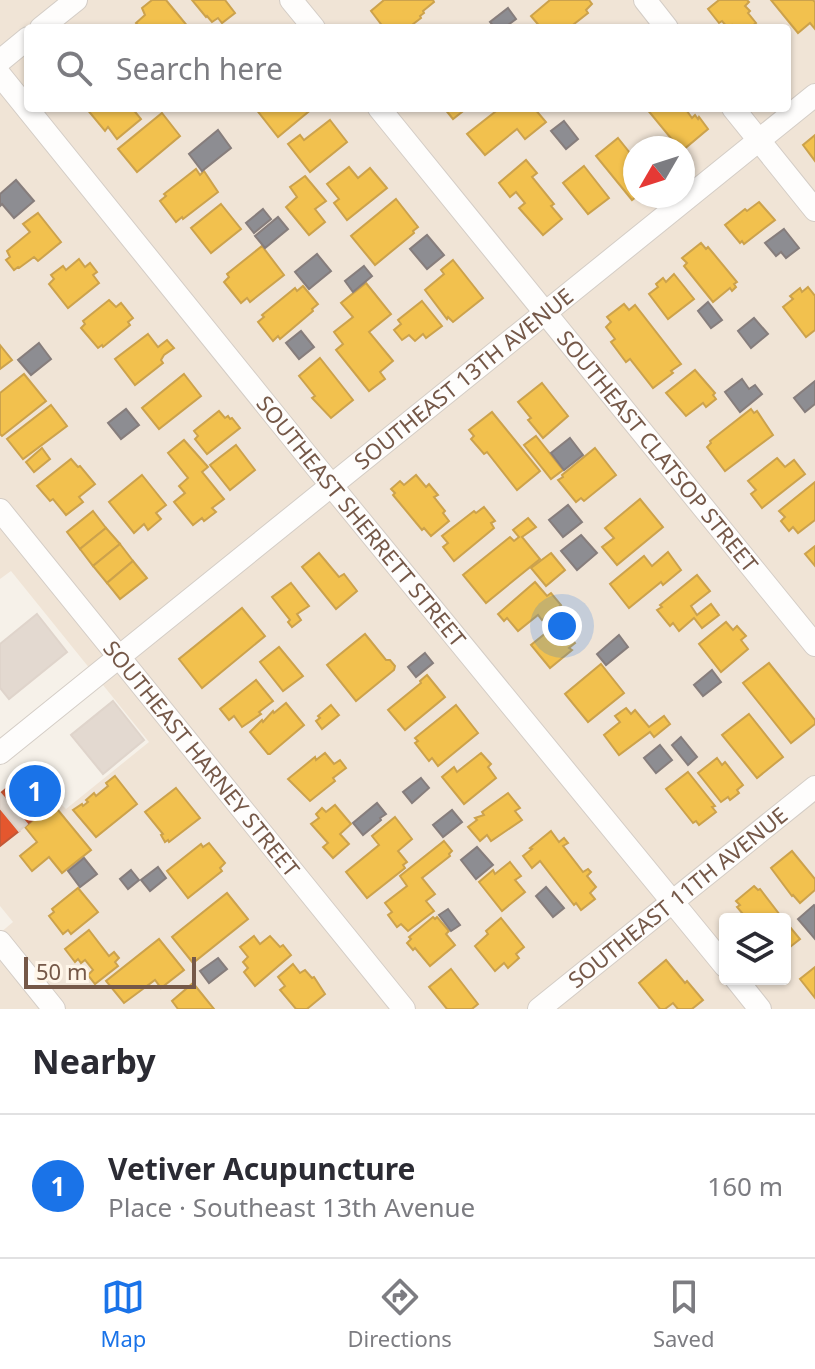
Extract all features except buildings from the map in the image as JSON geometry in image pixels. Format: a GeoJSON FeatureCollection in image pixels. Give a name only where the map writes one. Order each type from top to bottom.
{"type":"FeatureCollection","features":[{"type":"Feature","properties":{"kind":"street"},"geometry":{"type":"LineString","coordinates":[[46,24],[76,0]]}},
{"type":"Feature","properties":{"kind":"street"},"geometry":{"type":"LineString","coordinates":[[291,0],[311,24]]}},
{"type":"Feature","properties":{"kind":"street"},"geometry":{"type":"LineString","coordinates":[[645,0],[664,24]]}},
{"type":"Feature","properties":{"kind":"street"},"geometry":{"type":"LineString","coordinates":[[0,61],[24,41]]}},
{"type":"Feature","properties":{"kind":"street","name":"SOUTHEAST SHERRETT STREET"},"geometry":{"type":"LineString","coordinates":[[0,75],[24,105]]}},
{"type":"Feature","properties":{"kind":"street","name":"SOUTHEAST 13TH AVENUE"},"geometry":{"type":"LineString","coordinates":[[0,753],[815,95]]}},
{"type":"Feature","properties":{"kind":"street","name":"SOUTHEAST SHERRETT STREET"},"geometry":{"type":"LineString","coordinates":[[30,112],[719,958]]}},
{"type":"Feature","properties":{"kind":"street","name":"SOUTHEAST CLATSOP STREET"},"geometry":{"type":"LineString","coordinates":[[382,112],[815,645]]}},
{"type":"Feature","properties":{"kind":"street"},"geometry":{"type":"LineString","coordinates":[[736,112],[815,210]]}},
{"type":"Feature","properties":{"kind":"street","name":"SOUTHEAST HARNEY STREET"},"geometry":{"type":"LineString","coordinates":[[0,510],[404,1009]]}},
{"type":"Feature","properties":{"kind":"street","name":"SOUTHEAST 11TH AVENUE"},"geometry":{"type":"LineString","coordinates":[[539,1009],[815,787]]}},
{"type":"Feature","properties":{"kind":"street"},"geometry":{"type":"LineString","coordinates":[[0,942],[54,1009]]}},
{"type":"Feature","properties":{"kind":"street"},"geometry":{"type":"LineString","coordinates":[[741,985],[760,1009]]}},
{"type":"Feature","properties":{"kind":"shaded area"},"geometry":{"type":"Polygon","coordinates":[[[0,0],[815,0],[815,1009],[0,1009],[0,933],[13,922],[0,906],[0,847],[57,800],[66,809],[149,742],[11,571],[0,579],[0,0]]]}},
{"type":"Feature","properties":{"kind":"place","name":"Vetiver Acupuncture"},"geometry":{"type":"Point","coordinates":[35,791]}}]}
